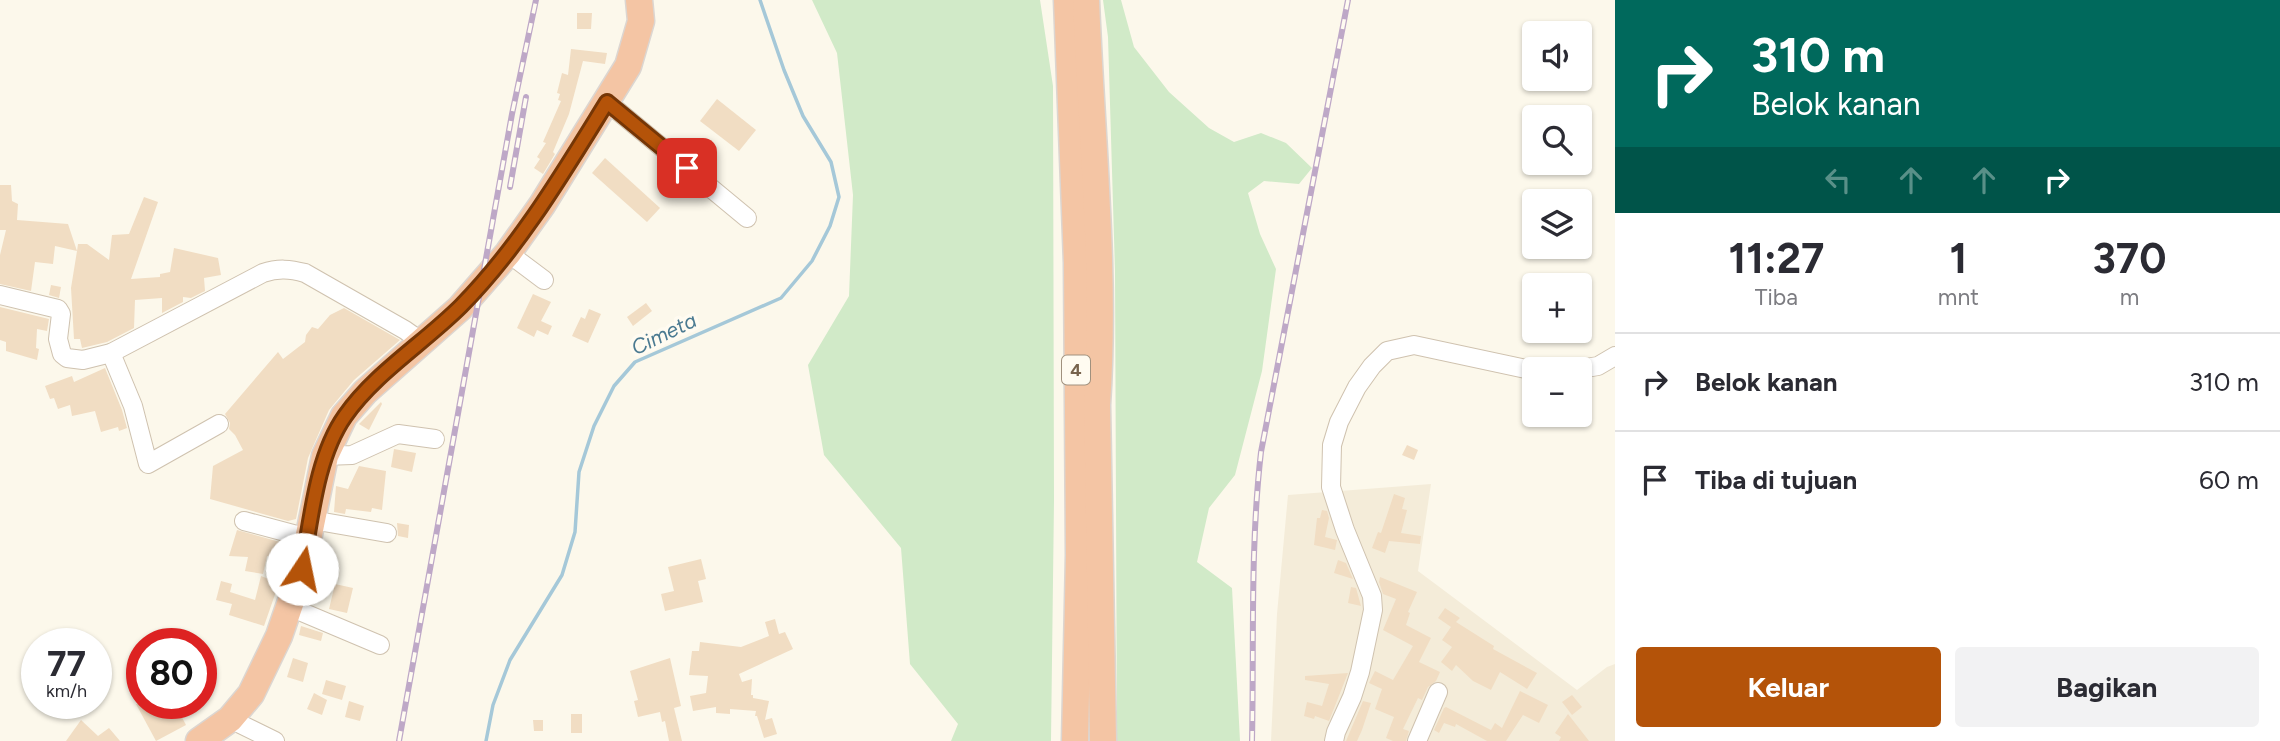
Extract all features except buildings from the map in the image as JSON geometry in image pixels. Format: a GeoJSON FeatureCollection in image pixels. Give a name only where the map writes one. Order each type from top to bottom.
{"type":"FeatureCollection","features":[{"type":"Feature","properties":{"kind":"highway"},"geometry":{"type":"LineString","coordinates":[[199,741],[230,719],[260,679],[290,607],[302,569],[325,456],[344,416],[365,392],[460,307],[508,253],[542,205],[628,66],[641,21],[639,0]]}},
{"type":"Feature","properties":{"kind":"highway","name":"4"},"geometry":{"type":"LineString","coordinates":[[1067,0],[1077,263],[1079,555],[1075,741]]}},
{"type":"Feature","properties":{"kind":"highway","name":"4"},"geometry":{"type":"LineString","coordinates":[[1086,0],[1100,296],[1097,405],[1103,741]]}},
{"type":"Feature","properties":{"kind":"street"},"geometry":{"type":"LineString","coordinates":[[607,102],[747,218]]}},
{"type":"Feature","properties":{"kind":"street"},"geometry":{"type":"LineString","coordinates":[[508,253],[544,280]]}},
{"type":"Feature","properties":{"kind":"street"},"geometry":{"type":"LineString","coordinates":[[0,295],[58,309],[61,316],[58,339],[65,357],[83,360],[111,353],[263,273],[282,269],[305,273],[422,342]]}},
{"type":"Feature","properties":{"kind":"street"},"geometry":{"type":"LineString","coordinates":[[1334,741],[1360,672],[1373,610],[1372,596],[1345,530],[1331,486],[1332,444],[1339,422],[1357,387],[1387,351],[1414,345],[1522,368]]}},
{"type":"Feature","properties":{"kind":"street"},"geometry":{"type":"LineString","coordinates":[[111,353],[133,406],[148,464],[219,424]]}},
{"type":"Feature","properties":{"kind":"street"},"geometry":{"type":"LineString","coordinates":[[1592,367],[1615,356]]}},
{"type":"Feature","properties":{"kind":"street"},"geometry":{"type":"LineString","coordinates":[[325,456],[352,455],[398,434],[435,439]]}},
{"type":"Feature","properties":{"kind":"street"},"geometry":{"type":"LineString","coordinates":[[244,521],[310,529],[387,533]]}},
{"type":"Feature","properties":{"kind":"street"},"geometry":{"type":"LineString","coordinates":[[290,607],[380,645]]}},
{"type":"Feature","properties":{"kind":"street"},"geometry":{"type":"LineString","coordinates":[[1417,741],[1438,692]]}},
{"type":"Feature","properties":{"kind":"street"},"geometry":{"type":"LineString","coordinates":[[230,719],[275,741]]}},
{"type":"Feature","properties":{"kind":"shaded area"},"geometry":{"type":"Polygon","coordinates":[[[1431,484],[1418,571],[1577,690],[1615,664],[1615,741],[1271,741],[1277,614],[1288,495],[1431,484]]]}},
{"type":"Feature","properties":{"kind":"green space"},"geometry":{"type":"Polygon","coordinates":[[[812,0],[1040,0],[1053,86],[1054,501],[1051,741],[951,741],[958,724],[910,664],[901,548],[824,455],[808,365],[849,296],[853,195],[837,53],[812,0]]]}},
{"type":"Feature","properties":{"kind":"green space"},"geometry":{"type":"Polygon","coordinates":[[[1103,0],[1121,0],[1134,47],[1169,92],[1209,128],[1234,142],[1261,133],[1286,143],[1312,168],[1299,184],[1264,181],[1248,193],[1260,234],[1276,269],[1262,371],[1235,475],[1209,508],[1197,562],[1232,588],[1240,741],[1117,741],[1115,271],[1108,37],[1103,0]]]}},
{"type":"Feature","properties":{"kind":"waterway","name":"Cimeta"},"geometry":{"type":"LineString","coordinates":[[486,741],[493,705],[510,660],[562,575],[575,532],[579,472],[594,426],[614,386],[635,362],[781,298],[812,261],[830,226],[839,197],[831,162],[803,116],[760,0]]}},
{"type":"Feature","properties":{"kind":"railway"},"geometry":{"type":"LineString","coordinates":[[399,741],[512,114],[536,0]]}},
{"type":"Feature","properties":{"kind":"railway"},"geometry":{"type":"LineString","coordinates":[[1252,741],[1254,560],[1261,452],[1348,0]]}},
{"type":"Feature","properties":{"kind":"railway"},"geometry":{"type":"LineString","coordinates":[[510,187],[526,97]]}},
{"type":"Feature","properties":{"kind":"route"},"geometry":{"type":"LineString","coordinates":[[302,569],[325,456],[344,416],[365,392],[460,307],[486,280],[542,205],[607,102],[687,168]]}}]}
